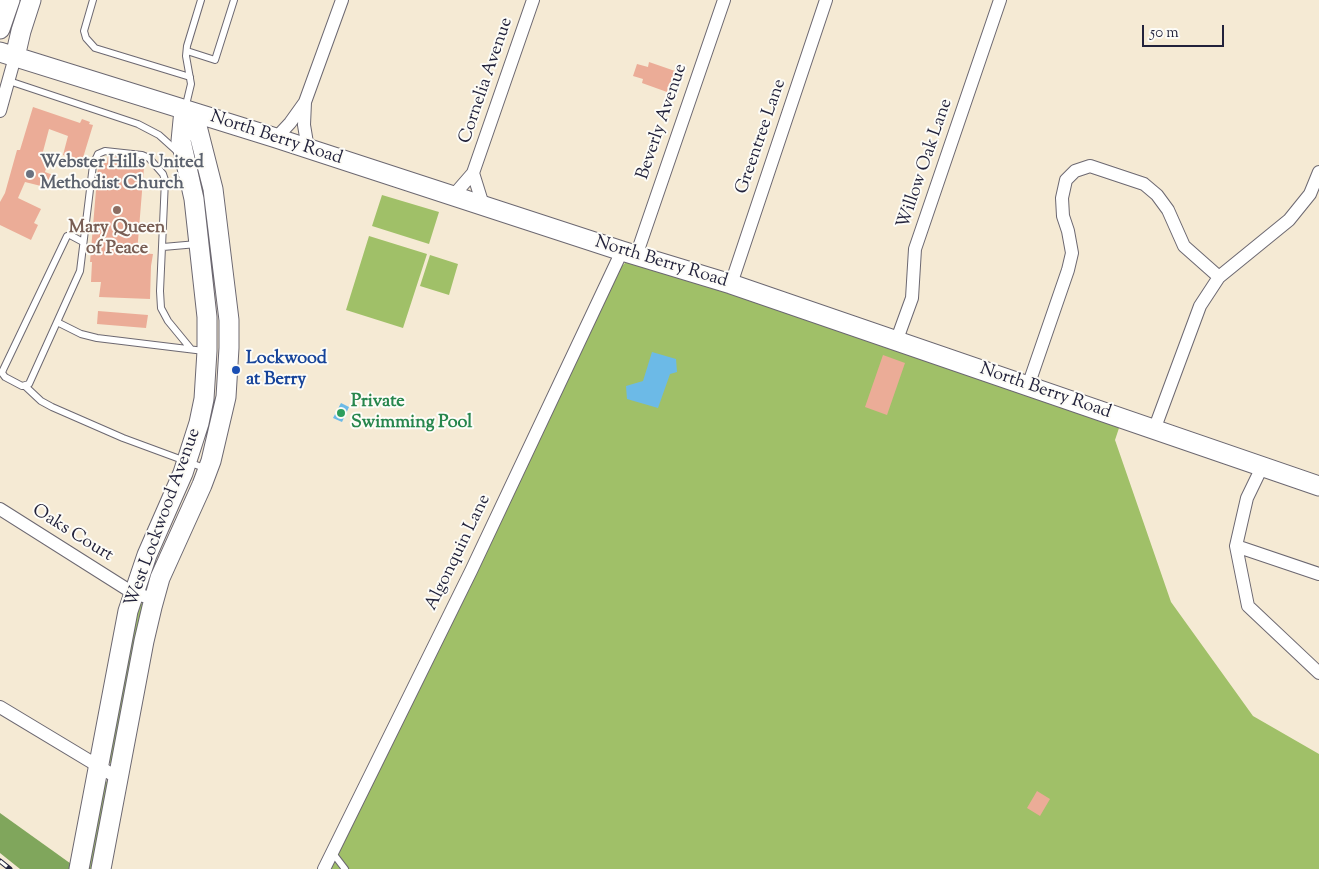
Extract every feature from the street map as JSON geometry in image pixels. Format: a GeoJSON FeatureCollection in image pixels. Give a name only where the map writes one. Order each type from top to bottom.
{"type":"FeatureCollection","features":[{"type":"Feature","properties":{"kind":"main road"},"geometry":{"type":"LineString","coordinates":[[0,29],[10,0]]}},
{"type":"Feature","properties":{"kind":"main road"},"geometry":{"type":"LineString","coordinates":[[8,54],[21,31],[31,0]]}},
{"type":"Feature","properties":{"kind":"main road","name":"North Berry Road"},"geometry":{"type":"LineString","coordinates":[[8,54],[276,138],[629,254],[731,284],[1319,486]]}},
{"type":"Feature","properties":{"kind":"main road","name":"West Lockwood Avenue"},"geometry":{"type":"LineString","coordinates":[[101,869],[144,641],[154,600],[169,556],[208,469],[219,433],[226,397],[229,320],[213,189],[198,130],[184,110]]}},
{"type":"Feature","properties":{"kind":"main road","name":"West Lockwood Avenue"},"geometry":{"type":"LineString","coordinates":[[79,869],[128,611],[147,555],[187,462],[200,423],[202,407],[199,350],[206,316],[194,200],[180,141],[184,110]]}},
{"type":"Feature","properties":{"kind":"main road"},"geometry":{"type":"LineString","coordinates":[[205,155],[211,142],[219,134],[241,128]]}},
{"type":"Feature","properties":{"kind":"main road"},"geometry":{"type":"LineString","coordinates":[[198,244],[220,243]]}},
{"type":"Feature","properties":{"kind":"main road"},"geometry":{"type":"LineString","coordinates":[[199,350],[229,351]]}},
{"type":"Feature","properties":{"kind":"street"},"geometry":{"type":"LineString","coordinates":[[276,138],[305,102],[342,0]]}},
{"type":"Feature","properties":{"kind":"street","name":"Cornelia Avenue"},"geometry":{"type":"LineString","coordinates":[[453,196],[473,172],[533,0]]}},
{"type":"Feature","properties":{"kind":"street","name":"Beverly Avenue"},"geometry":{"type":"LineString","coordinates":[[629,254],[724,0]]}},
{"type":"Feature","properties":{"kind":"street","name":"Greentree Lane"},"geometry":{"type":"LineString","coordinates":[[731,284],[826,0]]}},
{"type":"Feature","properties":{"kind":"street","name":"Willow Oak Lane"},"geometry":{"type":"LineString","coordinates":[[896,342],[912,298],[915,249],[1000,0]]}},
{"type":"Feature","properties":{"kind":"street"},"geometry":{"type":"LineString","coordinates":[[0,111],[9,81],[8,54]]}},
{"type":"Feature","properties":{"kind":"street"},"geometry":{"type":"LineString","coordinates":[[305,102],[304,125],[308,149]]}},
{"type":"Feature","properties":{"kind":"street"},"geometry":{"type":"LineString","coordinates":[[1028,386],[1068,270],[1072,253],[1068,231],[1062,216],[1062,198],[1066,180],[1075,171],[1090,166],[1144,184],[1157,195],[1168,210],[1184,246],[1219,277]]}},
{"type":"Feature","properties":{"kind":"street","name":"Cornelia Avenue"},"geometry":{"type":"LineString","coordinates":[[473,172],[483,205]]}},
{"type":"Feature","properties":{"kind":"street"},"geometry":{"type":"LineString","coordinates":[[1154,430],[1200,306],[1219,277],[1289,220],[1310,194],[1319,172]]}},
{"type":"Feature","properties":{"kind":"street","name":"Algonquin Lane"},"geometry":{"type":"LineString","coordinates":[[324,869],[470,571],[629,254]]}},
{"type":"Feature","properties":{"kind":"street"},"geometry":{"type":"LineString","coordinates":[[1262,466],[1247,498],[1236,546],[1248,606],[1319,673]]}},
{"type":"Feature","properties":{"kind":"street","name":"Oaks Court"},"geometry":{"type":"LineString","coordinates":[[0,509],[133,593],[154,600]]}},
{"type":"Feature","properties":{"kind":"street"},"geometry":{"type":"LineString","coordinates":[[1236,546],[1319,574]]}},
{"type":"Feature","properties":{"kind":"street"},"geometry":{"type":"LineString","coordinates":[[0,707],[118,778]]}},
{"type":"Feature","properties":{"kind":"lane"},"geometry":{"type":"LineString","coordinates":[[93,0],[84,31],[90,44],[101,50],[190,77]]}},
{"type":"Feature","properties":{"kind":"lane"},"geometry":{"type":"LineString","coordinates":[[184,110],[189,94],[190,77],[187,51],[201,0]]}},
{"type":"Feature","properties":{"kind":"lane"},"geometry":{"type":"LineString","coordinates":[[187,51],[215,60],[234,0]]}},
{"type":"Feature","properties":{"kind":"lane"},"geometry":{"type":"LineString","coordinates":[[9,81],[138,124],[169,144],[184,157]]}},
{"type":"Feature","properties":{"kind":"lane"},"geometry":{"type":"LineString","coordinates":[[25,386],[29,384],[80,271],[93,165],[98,154],[105,151],[142,155],[152,160],[160,169],[165,180],[160,291],[161,308],[168,321],[199,350]]}},
{"type":"Feature","properties":{"kind":"lane"},"geometry":{"type":"LineString","coordinates":[[83,242],[70,235],[67,236],[2,373],[5,377],[25,386],[41,401],[52,407],[123,438],[208,469]]}},
{"type":"Feature","properties":{"kind":"lane"},"geometry":{"type":"LineString","coordinates":[[163,247],[198,244]]}},
{"type":"Feature","properties":{"kind":"lane"},"geometry":{"type":"LineString","coordinates":[[57,322],[81,334],[97,338],[199,350]]}},
{"type":"Feature","properties":{"kind":"lane"},"geometry":{"type":"LineString","coordinates":[[332,852],[345,869]]}},
{"type":"Feature","properties":{"kind":"green space"},"geometry":{"type":"Polygon","coordinates":[[[382,195],[439,212],[429,244],[372,226],[382,195]]]}},
{"type":"Feature","properties":{"kind":"green space"},"geometry":{"type":"Polygon","coordinates":[[[369,236],[427,254],[403,328],[346,310],[369,236]]]}},
{"type":"Feature","properties":{"kind":"green space"},"geometry":{"type":"Polygon","coordinates":[[[430,255],[458,264],[449,295],[420,286],[430,255]]]}},
{"type":"Feature","properties":{"kind":"green space"},"geometry":{"type":"Polygon","coordinates":[[[632,262],[820,323],[1120,425],[1115,440],[1171,602],[1253,716],[1319,754],[1319,869],[330,869],[617,271],[625,263],[632,262]]]}},
{"type":"Feature","properties":{"kind":"green space"},"geometry":{"type":"Polygon","coordinates":[[[141,603],[144,606],[114,762],[110,763],[107,761],[137,604],[141,603]]]}},
{"type":"Feature","properties":{"kind":"green space"},"geometry":{"type":"Polygon","coordinates":[[[103,781],[109,782],[94,869],[86,869],[103,781]]]}},
{"type":"Feature","properties":{"kind":"green space"},"geometry":{"type":"Polygon","coordinates":[[[0,813],[74,866],[74,869],[20,869],[0,853],[0,813]]]}},
{"type":"Feature","properties":{"kind":"water"},"geometry":{"type":"Polygon","coordinates":[[[652,352],[676,359],[677,372],[670,374],[658,408],[627,399],[626,386],[643,381],[652,352]]]}},
{"type":"Feature","properties":{"kind":"water","name":"Private Swimming Pool"},"geometry":{"type":"Polygon","coordinates":[[[341,403],[349,407],[342,422],[333,418],[341,403]]]}},
{"type":"Feature","properties":{"kind":"building"},"geometry":{"type":"Polygon","coordinates":[[[649,62],[675,71],[667,92],[642,83],[643,79],[633,76],[637,64],[648,67],[649,62]]]}},
{"type":"Feature","properties":{"kind":"building","name":"Webster Hills United Methodist Church"},"geometry":{"type":"Polygon","coordinates":[[[33,107],[80,123],[82,119],[93,125],[82,161],[63,155],[68,136],[49,129],[41,159],[48,161],[45,172],[53,175],[49,188],[25,182],[18,198],[41,209],[34,223],[38,225],[31,240],[0,225],[0,202],[5,193],[17,150],[20,150],[33,107]]]}},
{"type":"Feature","properties":{"kind":"building","name":"Mary Queen of Peace"},"geometry":{"type":"Polygon","coordinates":[[[108,156],[122,158],[121,165],[144,167],[137,253],[153,254],[150,299],[99,297],[101,282],[91,282],[92,262],[90,262],[98,166],[99,163],[107,163],[108,156]]]}},
{"type":"Feature","properties":{"kind":"building"},"geometry":{"type":"Polygon","coordinates":[[[98,311],[148,315],[146,328],[97,324],[98,311]]]}},
{"type":"Feature","properties":{"kind":"building"},"geometry":{"type":"Polygon","coordinates":[[[883,355],[905,363],[887,415],[865,407],[883,355]]]}},
{"type":"Feature","properties":{"kind":"building"},"geometry":{"type":"Polygon","coordinates":[[[1037,791],[1050,799],[1040,816],[1027,808],[1037,791]]]}},
{"type":"Feature","properties":{"kind":"railway"},"geometry":{"type":"LineString","coordinates":[[0,861],[10,869]]}},
{"type":"Feature","properties":{"kind":"place","name":"Webster Hills United Methodist Church"},"geometry":{"type":"Point","coordinates":[30,174]}},
{"type":"Feature","properties":{"kind":"place","name":"Mary Queen of Peace"},"geometry":{"type":"Point","coordinates":[117,210]}},
{"type":"Feature","properties":{"kind":"place","name":"Lockwood at Berry"},"geometry":{"type":"Point","coordinates":[236,370]}},
{"type":"Feature","properties":{"kind":"place","name":"Private Swimming Pool"},"geometry":{"type":"Point","coordinates":[341,413]}}]}
